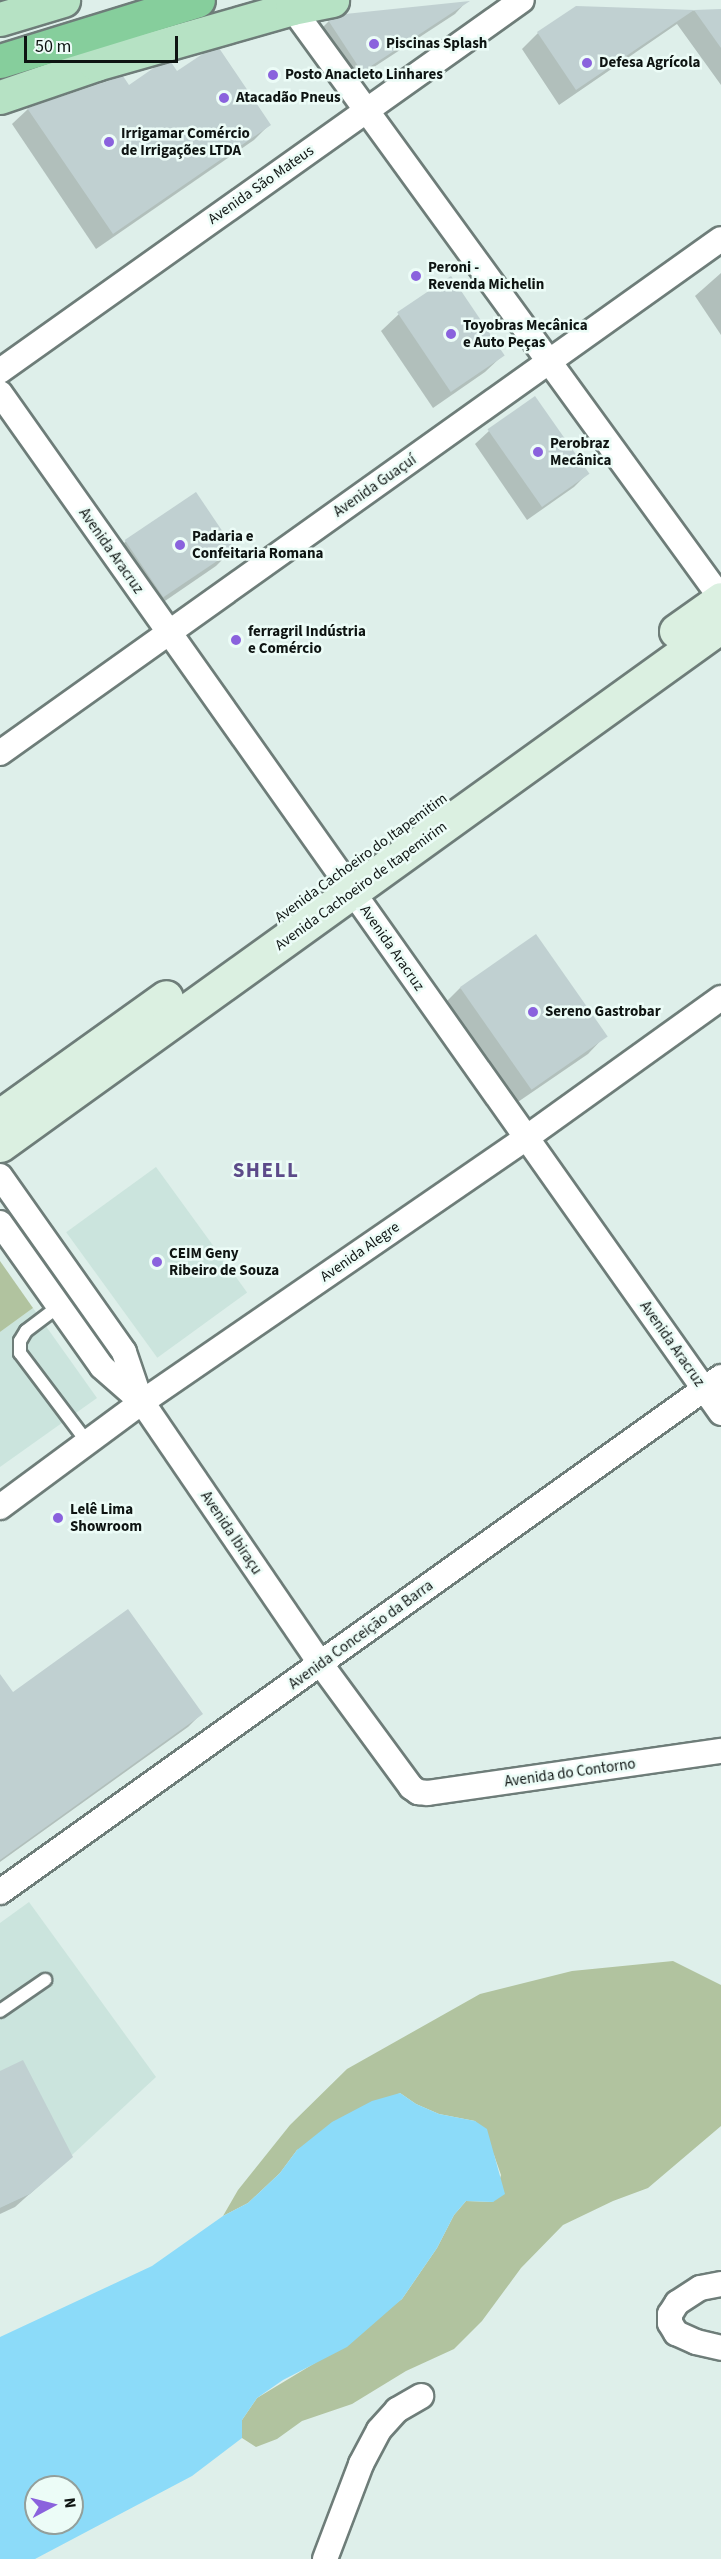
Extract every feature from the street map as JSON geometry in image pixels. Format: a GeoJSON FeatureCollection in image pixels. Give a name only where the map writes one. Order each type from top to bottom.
{"type":"FeatureCollection","features":[{"type":"Feature","properties":{"kind":"highway"},"geometry":{"type":"LineString","coordinates":[[0,61],[198,0]]}},
{"type":"Feature","properties":{"kind":"main road"},"geometry":{"type":"LineString","coordinates":[[0,19],[63,0]]}},
{"type":"Feature","properties":{"kind":"main road"},"geometry":{"type":"LineString","coordinates":[[0,97],[96,64],[292,8],[332,0]]}},
{"type":"Feature","properties":{"kind":"street","name":"Avenida São Mateus"},"geometry":{"type":"LineString","coordinates":[[0,371],[522,0]]}},
{"type":"Feature","properties":{"kind":"street"},"geometry":{"type":"LineString","coordinates":[[292,8],[721,598]]}},
{"type":"Feature","properties":{"kind":"street","name":"Avenida Guaçuí"},"geometry":{"type":"LineString","coordinates":[[0,753],[721,239]]}},
{"type":"Feature","properties":{"kind":"street","name":"Avenida Aracruz"},"geometry":{"type":"LineString","coordinates":[[0,393],[526,1138],[712,1383],[721,1413]]}},
{"type":"Feature","properties":{"kind":"street","name":"Avenida Cachoeiro do Itapemitim"},"geometry":{"type":"LineString","coordinates":[[0,1116],[346,882],[721,598]]}},
{"type":"Feature","properties":{"kind":"street","name":"Avenida Cachoeiro de Itapemirim"},"geometry":{"type":"LineString","coordinates":[[0,1145],[346,882],[721,626]]}},
{"type":"Feature","properties":{"kind":"street","name":"Avenida Alegre"},"geometry":{"type":"LineString","coordinates":[[0,1507],[141,1402],[526,1138],[721,998]]}},
{"type":"Feature","properties":{"kind":"street","name":"Avenida Ibiraçu"},"geometry":{"type":"LineString","coordinates":[[0,1176],[124,1352],[141,1402]]}},
{"type":"Feature","properties":{"kind":"street","name":"Avenida Ibiraçu"},"geometry":{"type":"LineString","coordinates":[[0,1223],[102,1367],[141,1402],[320,1663],[411,1787],[418,1792]]}},
{"type":"Feature","properties":{"kind":"street","name":"Avenida Conceição da Barra"},"geometry":{"type":"LineString","coordinates":[[0,1892],[712,1383]]}},
{"type":"Feature","properties":{"kind":"street","name":"Avenida do Contorno"},"geometry":{"type":"LineString","coordinates":[[418,1792],[428,1794],[721,1751]]}},
{"type":"Feature","properties":{"kind":"street"},"geometry":{"type":"LineString","coordinates":[[721,2284],[700,2288],[677,2303],[670,2314],[670,2324],[676,2332],[696,2342],[721,2348]]}},
{"type":"Feature","properties":{"kind":"street"},"geometry":{"type":"LineString","coordinates":[[325,2559],[361,2464],[379,2430],[397,2410],[421,2396]]}},
{"type":"Feature","properties":{"kind":"lane"},"geometry":{"type":"LineString","coordinates":[[59,1306],[26,1331],[20,1341],[20,1353],[87,1442]]}},
{"type":"Feature","properties":{"kind":"lane"},"geometry":{"type":"LineString","coordinates":[[0,2011],[45,1980]]}},
{"type":"Feature","properties":{"kind":"shaded area","name":"CEIM Geny Ribeiro de Souza"},"geometry":{"type":"Polygon","coordinates":[[[156,1167],[247,1292],[157,1358],[66,1232],[156,1167]]]}},
{"type":"Feature","properties":{"kind":"shaded area"},"geometry":{"type":"Polygon","coordinates":[[[33,1308],[97,1398],[0,1467],[0,1332],[33,1308]]]}},
{"type":"Feature","properties":{"kind":"shaded area"},"geometry":{"type":"Polygon","coordinates":[[[29,1902],[156,2077],[30,2194],[0,2208],[0,1923],[29,1902]]]}},
{"type":"Feature","properties":{"kind":"green space"},"geometry":{"type":"Polygon","coordinates":[[[0,1261],[33,1308],[0,1332],[0,1261]]]}},
{"type":"Feature","properties":{"kind":"green space"},"geometry":{"type":"Polygon","coordinates":[[[673,1961],[721,1985],[721,2126],[648,2188],[613,2201],[563,2225],[521,2268],[482,2321],[454,2349],[406,2371],[352,2404],[302,2421],[277,2439],[256,2447],[242,2438],[242,2420],[257,2398],[315,2363],[402,2299],[437,2248],[454,2215],[466,2201],[493,2202],[501,2175],[494,2155],[475,2121],[439,2114],[416,2104],[400,2093],[297,2150],[280,2173],[248,2203],[223,2216],[238,2190],[290,2125],[347,2069],[480,1994],[572,1971],[673,1961]]]}},
{"type":"Feature","properties":{"kind":"water"},"geometry":{"type":"Polygon","coordinates":[[[400,2093],[416,2104],[439,2114],[475,2121],[487,2129],[505,2194],[493,2202],[466,2201],[454,2215],[437,2248],[402,2299],[347,2347],[283,2380],[257,2398],[242,2420],[242,2438],[192,2476],[84,2533],[84,2475],[24,2475],[24,2535],[80,2535],[35,2559],[0,2559],[0,2337],[152,2266],[223,2216],[248,2203],[280,2173],[297,2150],[332,2122],[372,2101],[400,2093]]]}},
{"type":"Feature","properties":{"kind":"building","name":"Piscinas Splash"},"geometry":{"type":"Polygon","coordinates":[[[470,1],[362,72],[328,20],[345,14],[470,1]]]}},
{"type":"Feature","properties":{"kind":"building","name":"Defesa Agrícola"},"geometry":{"type":"Polygon","coordinates":[[[576,6],[694,10],[576,90],[537,32],[576,6]]]}},
{"type":"Feature","properties":{"kind":"building"},"geometry":{"type":"Polygon","coordinates":[[[721,9],[721,48],[694,10],[721,9]]]}},
{"type":"Feature","properties":{"kind":"building"},"geometry":{"type":"Polygon","coordinates":[[[219,48],[271,125],[113,234],[27,108],[123,76],[129,85],[155,67],[171,62],[177,71],[204,53],[219,48]]]}},
{"type":"Feature","properties":{"kind":"building","name":"Toyobras Mecânica e Auto Peças"},"geometry":{"type":"Polygon","coordinates":[[[451,276],[505,356],[451,392],[397,312],[451,276]]]}},
{"type":"Feature","properties":{"kind":"building","name":"Perobraz Mecânica"},"geometry":{"type":"Polygon","coordinates":[[[535,396],[589,474],[542,507],[487,429],[535,396]]]}},
{"type":"Feature","properties":{"kind":"building","name":"Padaria e Confeitaria Romana"},"geometry":{"type":"Polygon","coordinates":[[[196,492],[235,549],[163,597],[125,540],[196,492]]]}},
{"type":"Feature","properties":{"kind":"building","name":"Sereno Gastrobar"},"geometry":{"type":"Polygon","coordinates":[[[536,934],[608,1036],[532,1090],[460,987],[536,934]]]}},
{"type":"Feature","properties":{"kind":"building"},"geometry":{"type":"Polygon","coordinates":[[[128,1609],[203,1714],[0,1860],[0,1674],[13,1692],[128,1609]]]}},
{"type":"Feature","properties":{"kind":"building"},"geometry":{"type":"Polygon","coordinates":[[[23,2060],[73,2157],[30,2194],[0,2208],[0,2071],[23,2060]]]}},
{"type":"Feature","properties":{"kind":"place","name":"Piscinas Splash"},"geometry":{"type":"Point","coordinates":[374,44]}},
{"type":"Feature","properties":{"kind":"place","name":"Defesa Agrícola"},"geometry":{"type":"Point","coordinates":[587,63]}},
{"type":"Feature","properties":{"kind":"place","name":"Posto Anacleto Linhares"},"geometry":{"type":"Point","coordinates":[273,75]}},
{"type":"Feature","properties":{"kind":"place","name":"Atacadão Pneus"},"geometry":{"type":"Point","coordinates":[224,98]}},
{"type":"Feature","properties":{"kind":"place","name":"Irrigamar Comércio de Irrigações LTDA"},"geometry":{"type":"Point","coordinates":[109,142]}},
{"type":"Feature","properties":{"kind":"place","name":"Peroni - Revenda Michelin"},"geometry":{"type":"Point","coordinates":[416,276]}},
{"type":"Feature","properties":{"kind":"place","name":"Toyobras Mecânica e Auto Peças"},"geometry":{"type":"Point","coordinates":[451,334]}},
{"type":"Feature","properties":{"kind":"place","name":"Perobraz Mecânica"},"geometry":{"type":"Point","coordinates":[538,452]}},
{"type":"Feature","properties":{"kind":"place","name":"Padaria e Confeitaria Romana"},"geometry":{"type":"Point","coordinates":[180,545]}},
{"type":"Feature","properties":{"kind":"place","name":"ferragril Indústria e Comércio"},"geometry":{"type":"Point","coordinates":[236,640]}},
{"type":"Feature","properties":{"kind":"place","name":"Sereno Gastrobar"},"geometry":{"type":"Point","coordinates":[533,1012]}},
{"type":"Feature","properties":{"kind":"place","name":"CEIM Geny Ribeiro de Souza"},"geometry":{"type":"Point","coordinates":[157,1262]}},
{"type":"Feature","properties":{"kind":"place","name":"Lelê Lima Showroom"},"geometry":{"type":"Point","coordinates":[58,1518]}},
{"type":"Feature","properties":{"kind":"district","name":"SHELL"},"geometry":{"type":"Point","coordinates":[266,1170]}}]}
